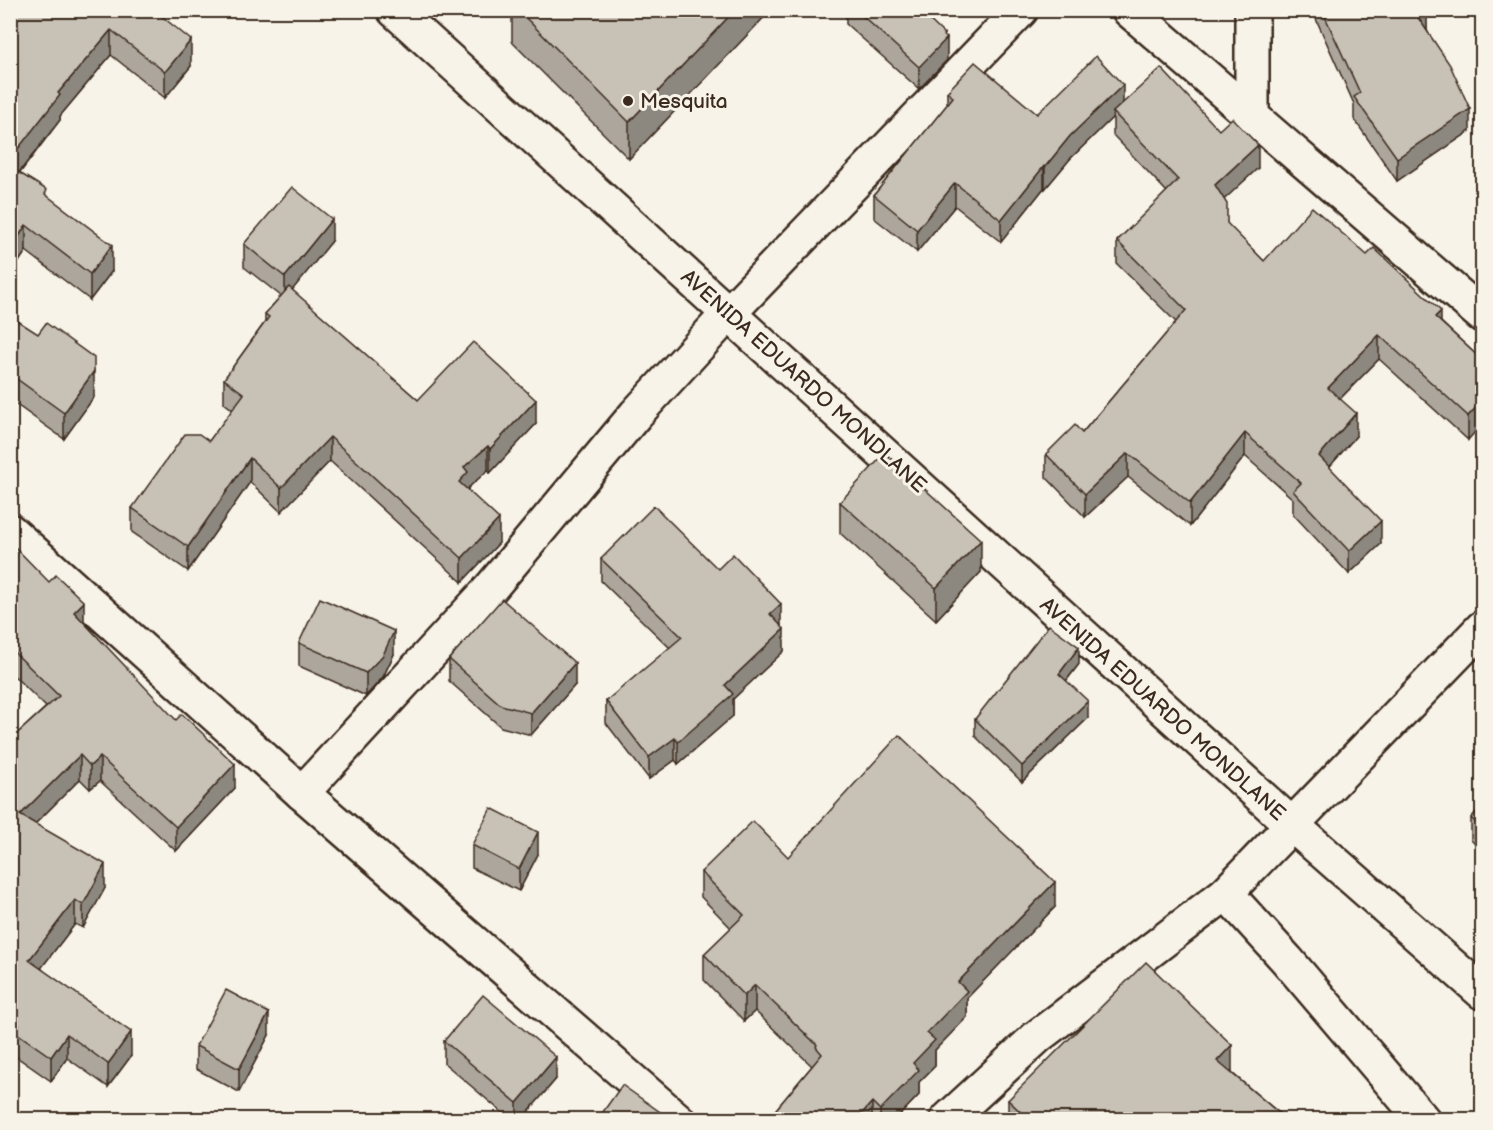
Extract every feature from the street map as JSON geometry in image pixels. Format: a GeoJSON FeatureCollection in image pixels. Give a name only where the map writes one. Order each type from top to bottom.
{"type":"FeatureCollection","features":[{"type":"Feature","properties":{"kind":"street","name":"AVENIDA EDUARDO MONDLANE"},"geometry":{"type":"LineString","coordinates":[[394,10],[1291,824],[1482,992]]}},
{"type":"Feature","properties":{"kind":"street"},"geometry":{"type":"LineString","coordinates":[[302,793],[489,590],[636,414],[729,313],[1021,10]]}},
{"type":"Feature","properties":{"kind":"street"},"geometry":{"type":"LineString","coordinates":[[1129,10],[1482,315]]}},
{"type":"Feature","properties":{"kind":"street"},"geometry":{"type":"LineString","coordinates":[[1252,10],[1252,117]]}},
{"type":"Feature","properties":{"kind":"street"},"geometry":{"type":"LineString","coordinates":[[10,531],[302,793],[678,1119]]}},
{"type":"Feature","properties":{"kind":"street"},"geometry":{"type":"LineString","coordinates":[[947,1119],[1037,1037],[1226,893],[1482,628]]}},
{"type":"Feature","properties":{"kind":"street"},"geometry":{"type":"LineString","coordinates":[[1226,893],[1287,960],[1423,1119]]}},
{"type":"Feature","properties":{"kind":"building"},"geometry":{"type":"Polygon","coordinates":[[[10,10],[154,10],[191,40],[165,72],[111,30],[58,93],[60,95],[10,159],[10,10]]]}},
{"type":"Feature","properties":{"kind":"building"},"geometry":{"type":"Polygon","coordinates":[[[518,10],[735,10],[629,122],[518,10]]]}},
{"type":"Feature","properties":{"kind":"building"},"geometry":{"type":"Polygon","coordinates":[[[856,10],[919,10],[947,38],[919,67],[856,10]]]}},
{"type":"Feature","properties":{"kind":"building"},"geometry":{"type":"Polygon","coordinates":[[[1322,10],[1426,10],[1427,12],[1417,16],[1450,65],[1470,109],[1397,158],[1354,97],[1360,93],[1322,10]]]}},
{"type":"Feature","properties":{"kind":"building"},"geometry":{"type":"Polygon","coordinates":[[[1096,56],[1123,85],[1070,136],[1001,220],[955,183],[917,230],[874,195],[953,97],[947,92],[975,62],[1037,114],[1096,56]]]}},
{"type":"Feature","properties":{"kind":"building"},"geometry":{"type":"Polygon","coordinates":[[[1161,68],[1219,130],[1232,118],[1258,145],[1215,185],[1227,204],[1227,223],[1264,261],[1312,207],[1367,255],[1374,248],[1441,311],[1435,317],[1482,360],[1482,401],[1468,416],[1379,335],[1328,388],[1356,413],[1319,456],[1381,521],[1349,551],[1293,491],[1301,483],[1245,433],[1190,503],[1128,453],[1085,494],[1046,454],[1075,425],[1082,433],[1186,310],[1117,241],[1178,180],[1113,112],[1161,68]]]}},
{"type":"Feature","properties":{"kind":"building"},"geometry":{"type":"Polygon","coordinates":[[[10,167],[47,190],[45,194],[112,245],[90,274],[26,225],[10,250],[10,167]]]}},
{"type":"Feature","properties":{"kind":"building"},"geometry":{"type":"Polygon","coordinates":[[[292,187],[332,219],[285,277],[244,244],[292,187]]]}},
{"type":"Feature","properties":{"kind":"building"},"geometry":{"type":"Polygon","coordinates":[[[289,287],[418,400],[473,342],[536,400],[490,449],[488,446],[464,467],[468,472],[459,482],[499,519],[462,558],[330,437],[281,488],[250,458],[188,547],[132,508],[185,434],[199,434],[209,441],[244,394],[224,379],[269,317],[265,314],[289,287]]]}},
{"type":"Feature","properties":{"kind":"building"},"geometry":{"type":"Polygon","coordinates":[[[10,316],[38,334],[46,323],[94,358],[94,371],[64,413],[10,374],[12,370],[10,369],[10,316]]]}},
{"type":"Feature","properties":{"kind":"building"},"geometry":{"type":"Polygon","coordinates":[[[885,453],[981,540],[936,588],[840,502],[885,453]]]}},
{"type":"Feature","properties":{"kind":"building"},"geometry":{"type":"Polygon","coordinates":[[[654,506],[718,569],[733,554],[781,604],[770,614],[784,629],[725,685],[733,694],[678,742],[675,738],[649,757],[606,701],[682,637],[601,559],[654,506]]]}},
{"type":"Feature","properties":{"kind":"building"},"geometry":{"type":"Polygon","coordinates":[[[10,542],[49,582],[56,575],[84,602],[74,612],[176,720],[182,714],[235,764],[176,827],[100,757],[90,766],[80,755],[20,815],[105,864],[83,905],[75,900],[29,960],[131,1032],[108,1064],[67,1034],[51,1057],[14,1031],[19,1025],[10,1018],[10,740],[59,696],[10,648],[10,542]]]}},
{"type":"Feature","properties":{"kind":"building"},"geometry":{"type":"Polygon","coordinates":[[[320,598],[394,631],[383,655],[366,673],[299,643],[320,598]]]}},
{"type":"Feature","properties":{"kind":"building"},"geometry":{"type":"Polygon","coordinates":[[[502,599],[575,663],[531,713],[501,705],[449,659],[502,599]]]}},
{"type":"Feature","properties":{"kind":"building"},"geometry":{"type":"Polygon","coordinates":[[[1049,625],[1079,647],[1059,674],[1088,701],[1022,766],[975,719],[1049,625]]]}},
{"type":"Feature","properties":{"kind":"building"},"geometry":{"type":"Polygon","coordinates":[[[899,735],[1055,882],[958,982],[967,991],[927,1033],[935,1040],[913,1063],[919,1070],[880,1110],[872,1102],[857,1119],[768,1119],[822,1054],[816,1047],[817,1045],[755,985],[744,996],[704,954],[744,915],[701,872],[753,821],[788,857],[899,735]]]}},
{"type":"Feature","properties":{"kind":"building"},"geometry":{"type":"Polygon","coordinates":[[[1482,806],[1482,828],[1471,818],[1482,806]]]}},
{"type":"Feature","properties":{"kind":"building"},"geometry":{"type":"Polygon","coordinates":[[[491,808],[538,832],[519,869],[472,845],[491,808]]]}},
{"type":"Feature","properties":{"kind":"building"},"geometry":{"type":"Polygon","coordinates":[[[1146,962],[1232,1045],[1217,1061],[1286,1119],[1028,1119],[1008,1100],[1146,962]]]}},
{"type":"Feature","properties":{"kind":"building"},"geometry":{"type":"Polygon","coordinates":[[[226,990],[269,1013],[239,1069],[196,1046],[226,990]]]}},
{"type":"Feature","properties":{"kind":"building"},"geometry":{"type":"Polygon","coordinates":[[[483,995],[556,1057],[517,1103],[444,1041],[483,995]]]}},
{"type":"Feature","properties":{"kind":"building"},"geometry":{"type":"Polygon","coordinates":[[[622,1085],[670,1119],[598,1119],[622,1085]]]}},
{"type":"Feature","properties":{"kind":"building"},"geometry":{"type":"Polygon","coordinates":[[[685,1113],[692,1119],[679,1119],[685,1113]]]}},
{"type":"Feature","properties":{"kind":"place","name":"Mesquita"},"geometry":{"type":"Point","coordinates":[628,101]}}]}
